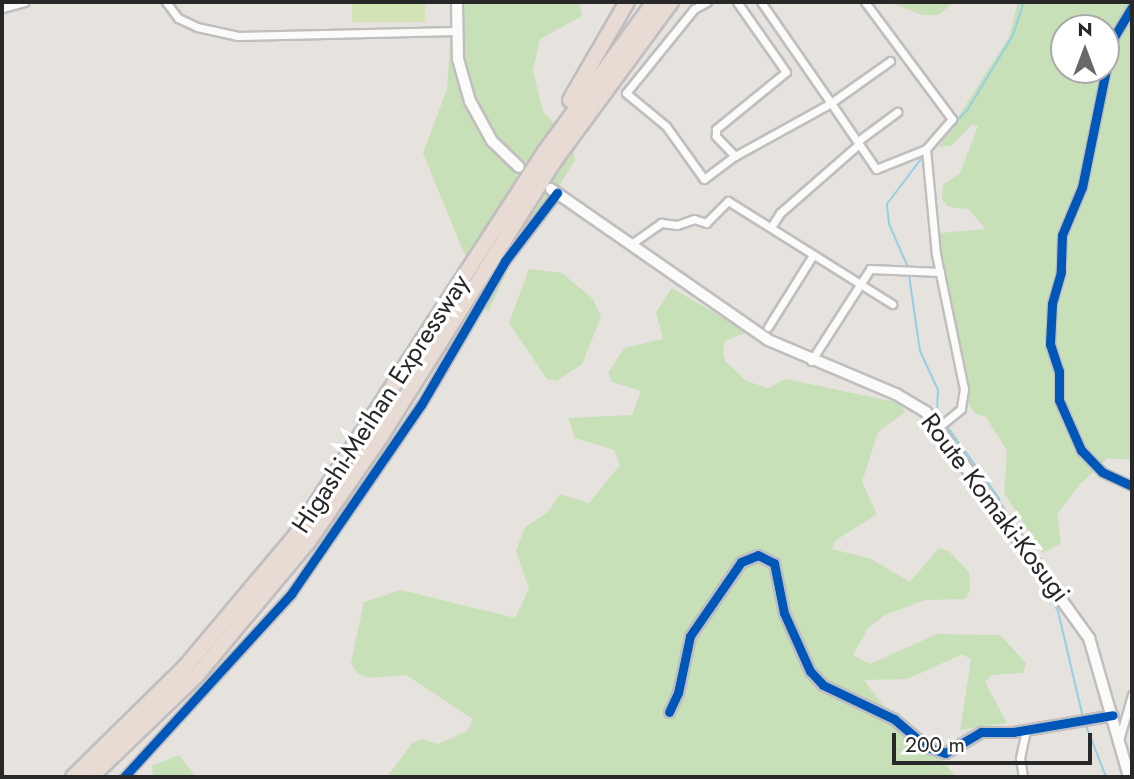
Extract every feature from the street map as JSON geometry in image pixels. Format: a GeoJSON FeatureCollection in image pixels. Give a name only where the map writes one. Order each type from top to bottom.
{"type":"FeatureCollection","features":[{"type":"Feature","properties":{"kind":"highway"},"geometry":{"type":"LineString","coordinates":[[510,205],[627,2]]}},
{"type":"Feature","properties":{"kind":"highway","name":"Higashi-Meihan Expressway"},"geometry":{"type":"LineString","coordinates":[[73,777],[186,666],[296,535],[604,65],[666,3]]}},
{"type":"Feature","properties":{"kind":"highway","name":"Higashi-Meihan Expressway"},"geometry":{"type":"LineString","coordinates":[[91,777],[197,675],[308,542],[381,436],[555,160],[666,3]]}},
{"type":"Feature","properties":{"kind":"main road"},"geometry":{"type":"LineString","coordinates":[[457,2],[457,59],[477,117],[492,141],[519,167]]}},
{"type":"Feature","properties":{"kind":"main road","name":"Route Komaki-Kosugi"},"geometry":{"type":"LineString","coordinates":[[554,191],[768,340],[811,361],[914,402],[943,424],[998,512],[1085,630],[1113,715],[1129,777]]}},
{"type":"Feature","properties":{"kind":"street"},"geometry":{"type":"LineString","coordinates":[[2,8],[24,2]]}},
{"type":"Feature","properties":{"kind":"street"},"geometry":{"type":"LineString","coordinates":[[166,2],[178,18],[197,27],[238,36],[456,31]]}},
{"type":"Feature","properties":{"kind":"street"},"geometry":{"type":"LineString","coordinates":[[707,2],[694,9],[626,93],[666,126],[704,179],[735,156],[831,103],[890,61]]}},
{"type":"Feature","properties":{"kind":"street"},"geometry":{"type":"LineString","coordinates":[[735,156],[716,136],[716,129],[786,72],[737,2]]}},
{"type":"Feature","properties":{"kind":"street"},"geometry":{"type":"LineString","coordinates":[[761,2],[878,170],[927,152],[952,119],[865,2]]}},
{"type":"Feature","properties":{"kind":"street"},"geometry":{"type":"LineString","coordinates":[[1132,7],[1112,40],[1082,187],[1062,235],[1062,268],[1052,304],[1050,344],[1059,371],[1059,400],[1081,450],[1102,472],[1132,486]]}},
{"type":"Feature","properties":{"kind":"street"},"geometry":{"type":"LineString","coordinates":[[771,227],[780,213],[858,142],[897,111]]}},
{"type":"Feature","properties":{"kind":"street"},"geometry":{"type":"LineString","coordinates":[[927,152],[940,272],[964,389],[961,409],[943,424]]}},
{"type":"Feature","properties":{"kind":"street"},"geometry":{"type":"LineString","coordinates":[[124,777],[298,585],[421,405],[505,261],[554,191]]}},
{"type":"Feature","properties":{"kind":"street"},"geometry":{"type":"LineString","coordinates":[[631,244],[662,223],[677,225],[694,219],[706,223],[725,201],[892,304]]}},
{"type":"Feature","properties":{"kind":"street"},"geometry":{"type":"LineString","coordinates":[[768,327],[813,254]]}},
{"type":"Feature","properties":{"kind":"street"},"geometry":{"type":"LineString","coordinates":[[811,361],[858,283],[876,267],[940,272]]}},
{"type":"Feature","properties":{"kind":"street"},"geometry":{"type":"LineString","coordinates":[[669,712],[678,694],[690,636],[741,562],[758,555],[774,563],[784,613],[810,671],[823,685],[871,705],[927,747],[945,753],[981,732],[1026,730],[1113,715]]}},
{"type":"Feature","properties":{"kind":"street"},"geometry":{"type":"LineString","coordinates":[[1118,740],[1132,695]]}},
{"type":"Feature","properties":{"kind":"street"},"geometry":{"type":"LineString","coordinates":[[1023,777],[1020,758],[1026,730]]}},
{"type":"Feature","properties":{"kind":"green space"},"geometry":{"type":"Polygon","coordinates":[[[352,2],[425,2],[425,22],[352,22],[352,2]]]}},
{"type":"Feature","properties":{"kind":"green space"},"geometry":{"type":"Polygon","coordinates":[[[453,2],[579,2],[582,16],[540,39],[533,71],[543,111],[572,144],[575,160],[508,269],[488,312],[423,153],[447,89],[453,2]]]}},
{"type":"Feature","properties":{"kind":"green space"},"geometry":{"type":"Polygon","coordinates":[[[889,2],[954,2],[938,15],[922,15],[889,2]]]}},
{"type":"Feature","properties":{"kind":"green space"},"geometry":{"type":"Polygon","coordinates":[[[1018,2],[1132,2],[1132,460],[1108,458],[1081,483],[1057,514],[1061,544],[1043,553],[1004,493],[1007,451],[986,417],[974,413],[968,403],[946,293],[940,233],[985,229],[969,209],[948,207],[942,199],[943,185],[960,173],[978,126],[972,125],[951,146],[939,147],[1009,37],[1018,2]]]}},
{"type":"Feature","properties":{"kind":"green space"},"geometry":{"type":"Polygon","coordinates":[[[529,269],[562,273],[593,299],[601,317],[582,364],[557,381],[547,379],[509,323],[529,269]]]}},
{"type":"Feature","properties":{"kind":"green space"},"geometry":{"type":"Polygon","coordinates":[[[672,288],[747,332],[725,341],[723,350],[725,361],[746,381],[768,388],[786,379],[900,403],[905,412],[878,432],[862,482],[877,514],[836,540],[832,549],[871,559],[910,582],[939,548],[949,551],[969,572],[970,591],[965,599],[925,600],[885,615],[868,628],[853,655],[870,664],[937,634],[1000,635],[1026,663],[1023,673],[992,675],[985,682],[1007,723],[960,730],[971,660],[963,654],[907,679],[864,680],[900,728],[941,759],[956,777],[387,777],[412,743],[422,739],[438,744],[467,731],[473,719],[406,675],[367,678],[357,673],[351,663],[364,602],[401,590],[515,618],[529,589],[516,551],[525,527],[548,512],[560,494],[589,503],[620,465],[614,450],[575,438],[568,418],[632,415],[641,391],[612,382],[608,373],[624,348],[663,339],[656,312],[672,288]]]}},
{"type":"Feature","properties":{"kind":"green space"},"geometry":{"type":"Polygon","coordinates":[[[179,755],[196,777],[153,777],[152,766],[179,755]]]}},
{"type":"Feature","properties":{"kind":"waterway"},"geometry":{"type":"LineString","coordinates":[[928,152],[968,109],[1013,35],[1024,2]]}},
{"type":"Feature","properties":{"kind":"waterway"},"geometry":{"type":"LineString","coordinates":[[907,265],[889,224],[887,204],[924,155]]}},
{"type":"Feature","properties":{"kind":"waterway"},"geometry":{"type":"LineString","coordinates":[[909,275],[920,351],[938,390],[937,410],[943,420]]}},
{"type":"Feature","properties":{"kind":"waterway"},"geometry":{"type":"LineString","coordinates":[[946,425],[999,498],[1000,506]]}},
{"type":"Feature","properties":{"kind":"waterway"},"geometry":{"type":"LineString","coordinates":[[997,518],[1058,611],[1083,718]]}},
{"type":"Feature","properties":{"kind":"waterway"},"geometry":{"type":"LineString","coordinates":[[1085,723],[1106,777]]}},
{"type":"Feature","properties":{"kind":"cycle path"},"geometry":{"type":"LineString","coordinates":[[1132,7],[1112,40],[1082,187],[1062,235],[1061,272],[1052,304],[1050,344],[1059,371],[1059,400],[1081,450],[1102,472],[1132,486]]}},
{"type":"Feature","properties":{"kind":"cycle path"},"geometry":{"type":"LineString","coordinates":[[124,777],[291,594],[421,405],[505,261],[557,193]]}},
{"type":"Feature","properties":{"kind":"cycle path"},"geometry":{"type":"LineString","coordinates":[[669,712],[678,693],[690,636],[741,562],[758,555],[774,563],[784,613],[810,671],[823,685],[894,719],[927,747],[945,753],[981,732],[1013,732],[1113,715]]}}]}
